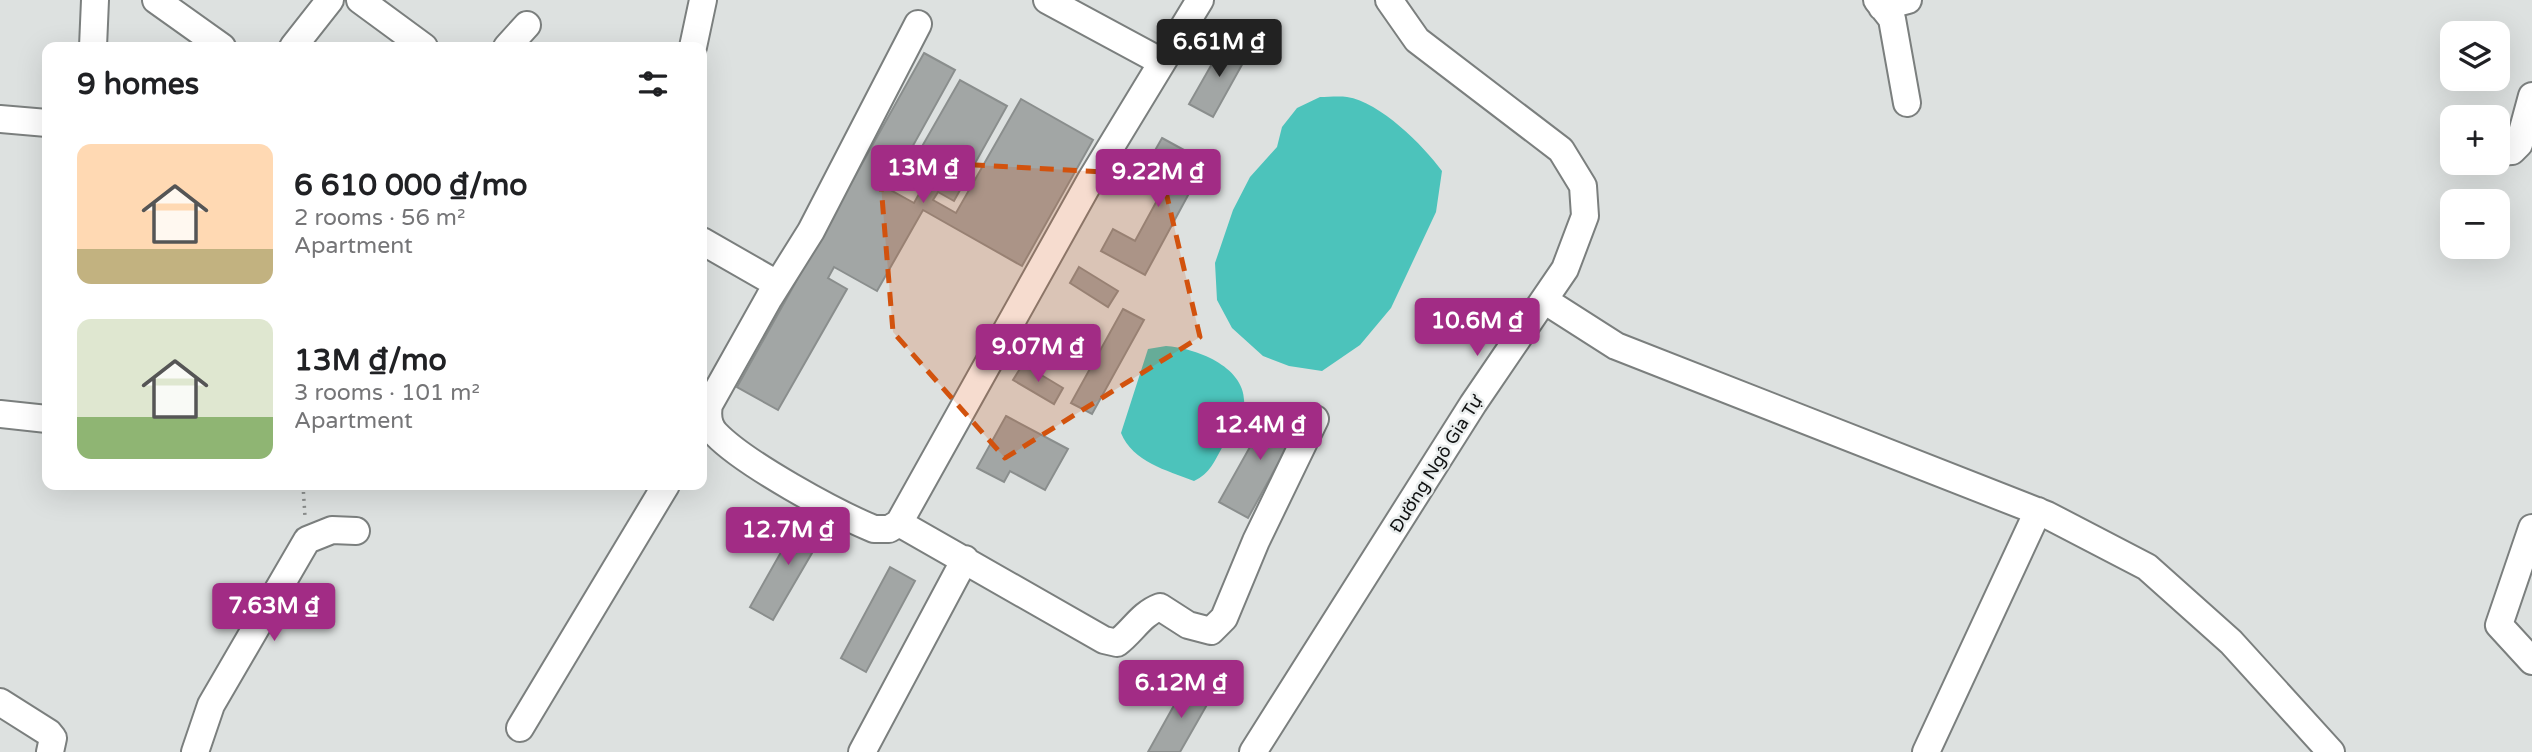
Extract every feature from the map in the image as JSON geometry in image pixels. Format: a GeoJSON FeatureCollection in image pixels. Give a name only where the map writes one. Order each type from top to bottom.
{"type":"FeatureCollection","features":[{"type":"Feature","properties":{"kind":"street"},"geometry":{"type":"LineString","coordinates":[[93,42],[95,0]]}},
{"type":"Feature","properties":{"kind":"street"},"geometry":{"type":"LineString","coordinates":[[156,0],[215,42]]}},
{"type":"Feature","properties":{"kind":"street"},"geometry":{"type":"LineString","coordinates":[[297,42],[330,0]]}},
{"type":"Feature","properties":{"kind":"street"},"geometry":{"type":"LineString","coordinates":[[360,0],[417,42]]}},
{"type":"Feature","properties":{"kind":"street"},"geometry":{"type":"LineString","coordinates":[[694,42],[703,0]]}},
{"type":"Feature","properties":{"kind":"street"},"geometry":{"type":"LineString","coordinates":[[1047,0],[1160,61]]}},
{"type":"Feature","properties":{"kind":"street"},"geometry":{"type":"LineString","coordinates":[[707,424],[749,460],[855,521],[874,529],[889,529],[899,523],[1160,61],[1199,0]]}},
{"type":"Feature","properties":{"kind":"street","name":"Đường Ngô Gia Tự"},"geometry":{"type":"LineString","coordinates":[[1253,752],[1473,404],[1565,269],[1585,216],[1583,186],[1561,150],[1417,40],[1389,0]]}},
{"type":"Feature","properties":{"kind":"street"},"geometry":{"type":"LineString","coordinates":[[1880,3],[1908,0]]}},
{"type":"Feature","properties":{"kind":"street"},"geometry":{"type":"LineString","coordinates":[[1880,3],[1892,19],[1907,103]]}},
{"type":"Feature","properties":{"kind":"street"},"geometry":{"type":"LineString","coordinates":[[707,411],[777,284],[849,162],[918,24]]}},
{"type":"Feature","properties":{"kind":"street"},"geometry":{"type":"LineString","coordinates":[[512,42],[527,25]]}},
{"type":"Feature","properties":{"kind":"street"},"geometry":{"type":"LineString","coordinates":[[2510,151],[2519,144],[2532,96]]}},
{"type":"Feature","properties":{"kind":"street"},"geometry":{"type":"LineString","coordinates":[[0,119],[42,123]]}},
{"type":"Feature","properties":{"kind":"street"},"geometry":{"type":"LineString","coordinates":[[707,244],[777,284]]}},
{"type":"Feature","properties":{"kind":"street"},"geometry":{"type":"LineString","coordinates":[[1544,300],[1616,346],[2038,511],[2147,567],[2231,642],[2330,752]]}},
{"type":"Feature","properties":{"kind":"street"},"geometry":{"type":"LineString","coordinates":[[0,414],[42,418]]}},
{"type":"Feature","properties":{"kind":"street"},"geometry":{"type":"LineString","coordinates":[[899,523],[1104,640],[1117,643],[1129,634],[1146,612],[1160,607],[1188,625],[1211,631],[1224,618],[1256,541],[1315,419]]}},
{"type":"Feature","properties":{"kind":"street"},"geometry":{"type":"LineString","coordinates":[[520,728],[663,490]]}},
{"type":"Feature","properties":{"kind":"street"},"geometry":{"type":"LineString","coordinates":[[1926,752],[2038,511]]}},
{"type":"Feature","properties":{"kind":"street"},"geometry":{"type":"LineString","coordinates":[[2532,528],[2499,625],[2532,661]]}},
{"type":"Feature","properties":{"kind":"street"},"geometry":{"type":"LineString","coordinates":[[195,752],[211,705],[307,540],[332,530],[356,531]]}},
{"type":"Feature","properties":{"kind":"street"},"geometry":{"type":"LineString","coordinates":[[862,752],[965,559]]}},
{"type":"Feature","properties":{"kind":"street"},"geometry":{"type":"LineString","coordinates":[[0,702],[49,733],[53,738],[50,752]]}},
{"type":"Feature","properties":{"kind":"path"},"geometry":{"type":"LineString","coordinates":[[303,490],[307,540]]}},
{"type":"Feature","properties":{"kind":"highlighted area"},"geometry":{"type":"Polygon","coordinates":[[[879,160],[1162,175],[1200,337],[1005,458],[893,332],[879,160]]]}},
{"type":"Feature","properties":{"kind":"water"},"geometry":{"type":"Polygon","coordinates":[[[1320,97],[1347,97],[1373,107],[1412,137],[1442,171],[1436,212],[1391,308],[1360,345],[1322,371],[1289,366],[1263,356],[1232,328],[1217,300],[1215,263],[1233,210],[1250,177],[1277,147],[1282,127],[1297,108],[1320,97]]]}},
{"type":"Feature","properties":{"kind":"water"},"geometry":{"type":"Polygon","coordinates":[[[1166,346],[1193,351],[1220,363],[1240,383],[1244,396],[1243,411],[1237,424],[1212,466],[1194,481],[1142,458],[1126,443],[1121,433],[1148,349],[1166,346]]]}},
{"type":"Feature","properties":{"kind":"building"},"geometry":{"type":"Polygon","coordinates":[[[1225,41],[1248,54],[1213,117],[1189,104],[1225,41]]]}},
{"type":"Feature","properties":{"kind":"building"},"geometry":{"type":"Polygon","coordinates":[[[924,53],[955,70],[905,160],[912,164],[960,80],[1007,106],[954,201],[938,192],[933,200],[956,213],[1021,99],[1093,140],[1022,266],[923,210],[877,291],[834,267],[828,278],[847,289],[778,410],[737,387],[924,53]],[[896,170],[887,188],[914,203],[924,185],[896,170]]]}},
{"type":"Feature","properties":{"kind":"building"},"geometry":{"type":"Polygon","coordinates":[[[1162,138],[1206,162],[1145,275],[1101,251],[1113,229],[1135,241],[1172,173],[1149,161],[1162,138]]]}},
{"type":"Feature","properties":{"kind":"building"},"geometry":{"type":"Polygon","coordinates":[[[1079,267],[1118,291],[1108,307],[1070,283],[1079,267]]]}},
{"type":"Feature","properties":{"kind":"building"},"geometry":{"type":"Polygon","coordinates":[[[1123,309],[1144,320],[1092,414],[1071,403],[1123,309]]]}},
{"type":"Feature","properties":{"kind":"building"},"geometry":{"type":"Polygon","coordinates":[[[1023,364],[1063,388],[1054,404],[1013,380],[1023,364]]]}},
{"type":"Feature","properties":{"kind":"building"},"geometry":{"type":"Polygon","coordinates":[[[1273,406],[1301,422],[1248,518],[1219,502],[1273,406]]]}},
{"type":"Feature","properties":{"kind":"building"},"geometry":{"type":"Polygon","coordinates":[[[1006,416],[1068,449],[1045,490],[1010,471],[1004,482],[977,468],[1006,416]]]}},
{"type":"Feature","properties":{"kind":"building"},"geometry":{"type":"Polygon","coordinates":[[[802,515],[826,529],[773,620],[750,607],[802,515]]]}},
{"type":"Feature","properties":{"kind":"building"},"geometry":{"type":"Polygon","coordinates":[[[890,567],[915,581],[866,672],[841,658],[890,567]]]}},
{"type":"Feature","properties":{"kind":"building"},"geometry":{"type":"Polygon","coordinates":[[[1187,682],[1212,696],[1180,752],[1148,752],[1187,682]]]}}]}
